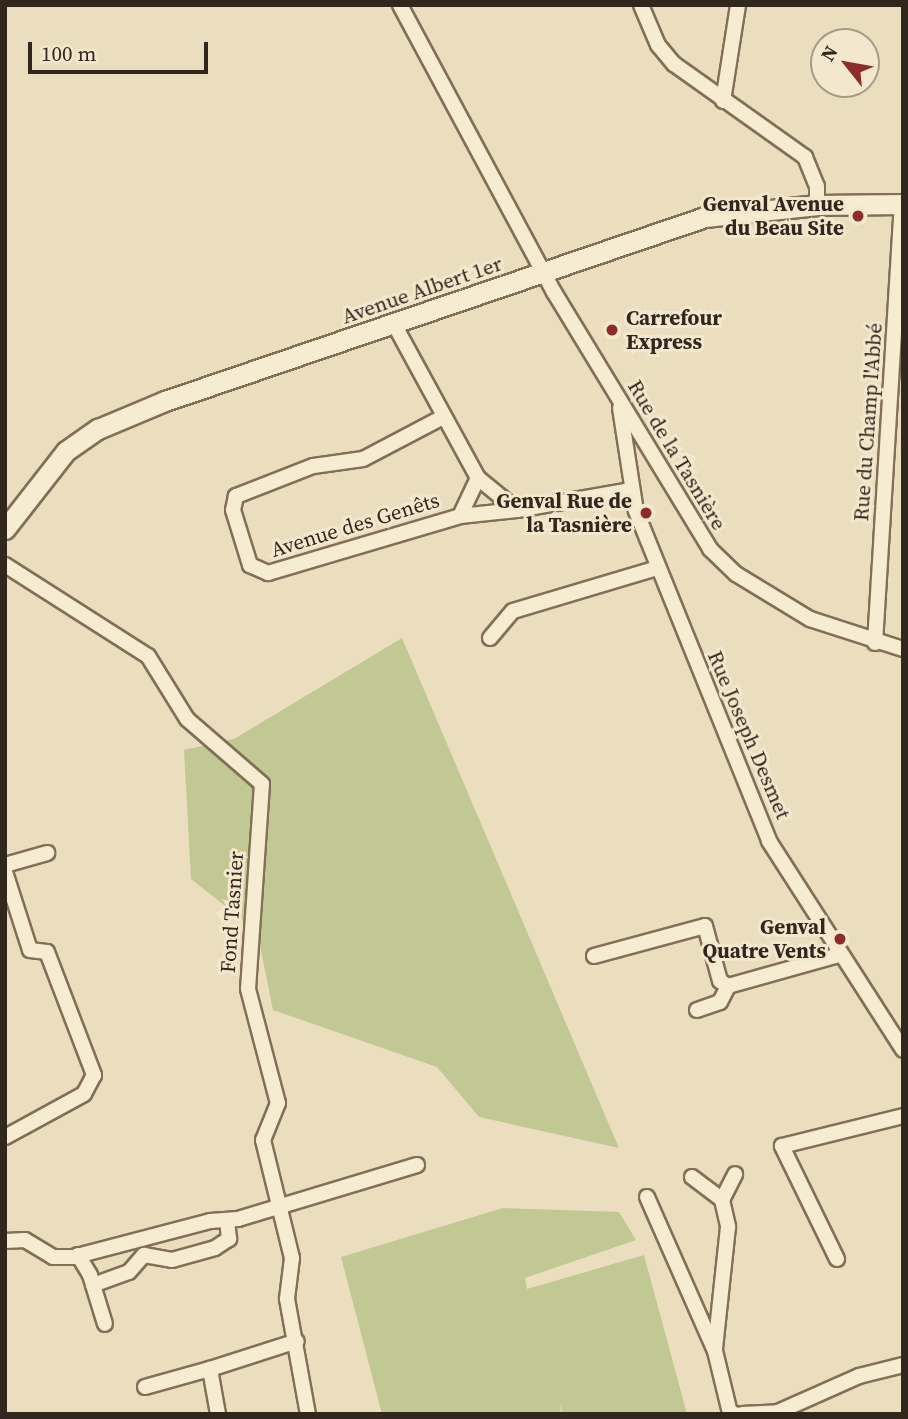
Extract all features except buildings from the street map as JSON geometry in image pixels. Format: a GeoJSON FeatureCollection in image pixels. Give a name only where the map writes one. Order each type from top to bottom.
{"type":"FeatureCollection","features":[{"type":"Feature","properties":{"kind":"main road","name":"Avenue Albert 1er"},"geometry":{"type":"LineString","coordinates":[[5,529],[66,451],[98,429],[165,401],[705,217],[817,205],[903,204]]}},
{"type":"Feature","properties":{"kind":"street","name":"Rue de la Tasnière"},"geometry":{"type":"LineString","coordinates":[[400,5],[620,408],[718,558],[789,608],[875,643],[903,649]]}},
{"type":"Feature","properties":{"kind":"street"},"geometry":{"type":"LineString","coordinates":[[640,5],[657,46],[695,83],[778,134],[805,157],[817,186],[817,205]]}},
{"type":"Feature","properties":{"kind":"street"},"geometry":{"type":"LineString","coordinates":[[723,101],[738,5]]}},
{"type":"Feature","properties":{"kind":"street","name":"Rue du Champ l'Abbé"},"geometry":{"type":"LineString","coordinates":[[875,643],[903,204]]}},
{"type":"Feature","properties":{"kind":"street"},"geometry":{"type":"LineString","coordinates":[[394,324],[478,478],[517,510]]}},
{"type":"Feature","properties":{"kind":"street","name":"Rue Joseph Desmet"},"geometry":{"type":"LineString","coordinates":[[620,408],[631,490],[657,568],[773,849],[839,955],[903,1050]]}},
{"type":"Feature","properties":{"kind":"street","name":"Avenue des Genêts"},"geometry":{"type":"LineString","coordinates":[[443,417],[363,459],[313,466],[241,492],[233,510],[250,565],[268,573],[460,516],[517,510],[631,490]]}},
{"type":"Feature","properties":{"kind":"street"},"geometry":{"type":"LineString","coordinates":[[460,516],[478,478]]}},
{"type":"Feature","properties":{"kind":"street","name":"Fond Tasnier"},"geometry":{"type":"LineString","coordinates":[[5,565],[148,656],[187,719],[262,784],[247,972],[278,1103],[263,1140],[292,1258],[287,1300],[297,1341],[308,1414]]}},
{"type":"Feature","properties":{"kind":"street"},"geometry":{"type":"LineString","coordinates":[[490,638],[513,611],[657,568]]}},
{"type":"Feature","properties":{"kind":"street"},"geometry":{"type":"LineString","coordinates":[[5,866],[47,853]]}},
{"type":"Feature","properties":{"kind":"street"},"geometry":{"type":"LineString","coordinates":[[5,872],[30,950],[47,952],[94,1075],[84,1094],[5,1137]]}},
{"type":"Feature","properties":{"kind":"street"},"geometry":{"type":"LineString","coordinates":[[594,956],[705,926],[720,981],[728,986],[839,955]]}},
{"type":"Feature","properties":{"kind":"street"},"geometry":{"type":"LineString","coordinates":[[697,1010],[720,1002],[728,986]]}},
{"type":"Feature","properties":{"kind":"street"},"geometry":{"type":"LineString","coordinates":[[837,1259],[782,1146],[903,1116]]}},
{"type":"Feature","properties":{"kind":"street"},"geometry":{"type":"LineString","coordinates":[[5,1241],[25,1240],[53,1258],[78,1255],[210,1220],[227,1221],[417,1165]]}},
{"type":"Feature","properties":{"kind":"street"},"geometry":{"type":"LineString","coordinates":[[715,1351],[728,1227],[722,1200],[735,1174]]}},
{"type":"Feature","properties":{"kind":"street"},"geometry":{"type":"LineString","coordinates":[[692,1177],[722,1200]]}},
{"type":"Feature","properties":{"kind":"street"},"geometry":{"type":"LineString","coordinates":[[647,1197],[715,1351],[730,1413],[735,1414]]}},
{"type":"Feature","properties":{"kind":"street"},"geometry":{"type":"LineString","coordinates":[[144,1255],[172,1260],[215,1248],[229,1239],[227,1221]]}},
{"type":"Feature","properties":{"kind":"street"},"geometry":{"type":"LineString","coordinates":[[138,1241],[144,1255]]}},
{"type":"Feature","properties":{"kind":"street"},"geometry":{"type":"LineString","coordinates":[[78,1255],[93,1285],[105,1324]]}},
{"type":"Feature","properties":{"kind":"street"},"geometry":{"type":"LineString","coordinates":[[93,1285],[129,1272],[144,1255]]}},
{"type":"Feature","properties":{"kind":"street"},"geometry":{"type":"LineString","coordinates":[[145,1387],[297,1341]]}},
{"type":"Feature","properties":{"kind":"street"},"geometry":{"type":"LineString","coordinates":[[742,1414],[778,1412],[859,1376],[903,1365]]}},
{"type":"Feature","properties":{"kind":"street"},"geometry":{"type":"LineString","coordinates":[[210,1369],[218,1414]]}},
{"type":"Feature","properties":{"kind":"green space"},"geometry":{"type":"Polygon","coordinates":[[[402,638],[619,1148],[479,1117],[437,1067],[273,1010],[257,931],[191,879],[184,750],[234,739],[402,638]]]}},
{"type":"Feature","properties":{"kind":"green space"},"geometry":{"type":"Polygon","coordinates":[[[503,1208],[619,1212],[636,1240],[525,1278],[527,1289],[644,1255],[687,1414],[563,1414],[560,1405],[561,1414],[382,1414],[341,1257],[503,1208]]]}},
{"type":"Feature","properties":{"kind":"place","name":"Genval Avenue du Beau Site"},"geometry":{"type":"Point","coordinates":[858,216]}},
{"type":"Feature","properties":{"kind":"place","name":"Carrefour Express"},"geometry":{"type":"Point","coordinates":[612,330]}},
{"type":"Feature","properties":{"kind":"place","name":"Genval Rue de la Tasnière"},"geometry":{"type":"Point","coordinates":[646,513]}},
{"type":"Feature","properties":{"kind":"place","name":"Genval Quatre Vents"},"geometry":{"type":"Point","coordinates":[840,939]}}]}
